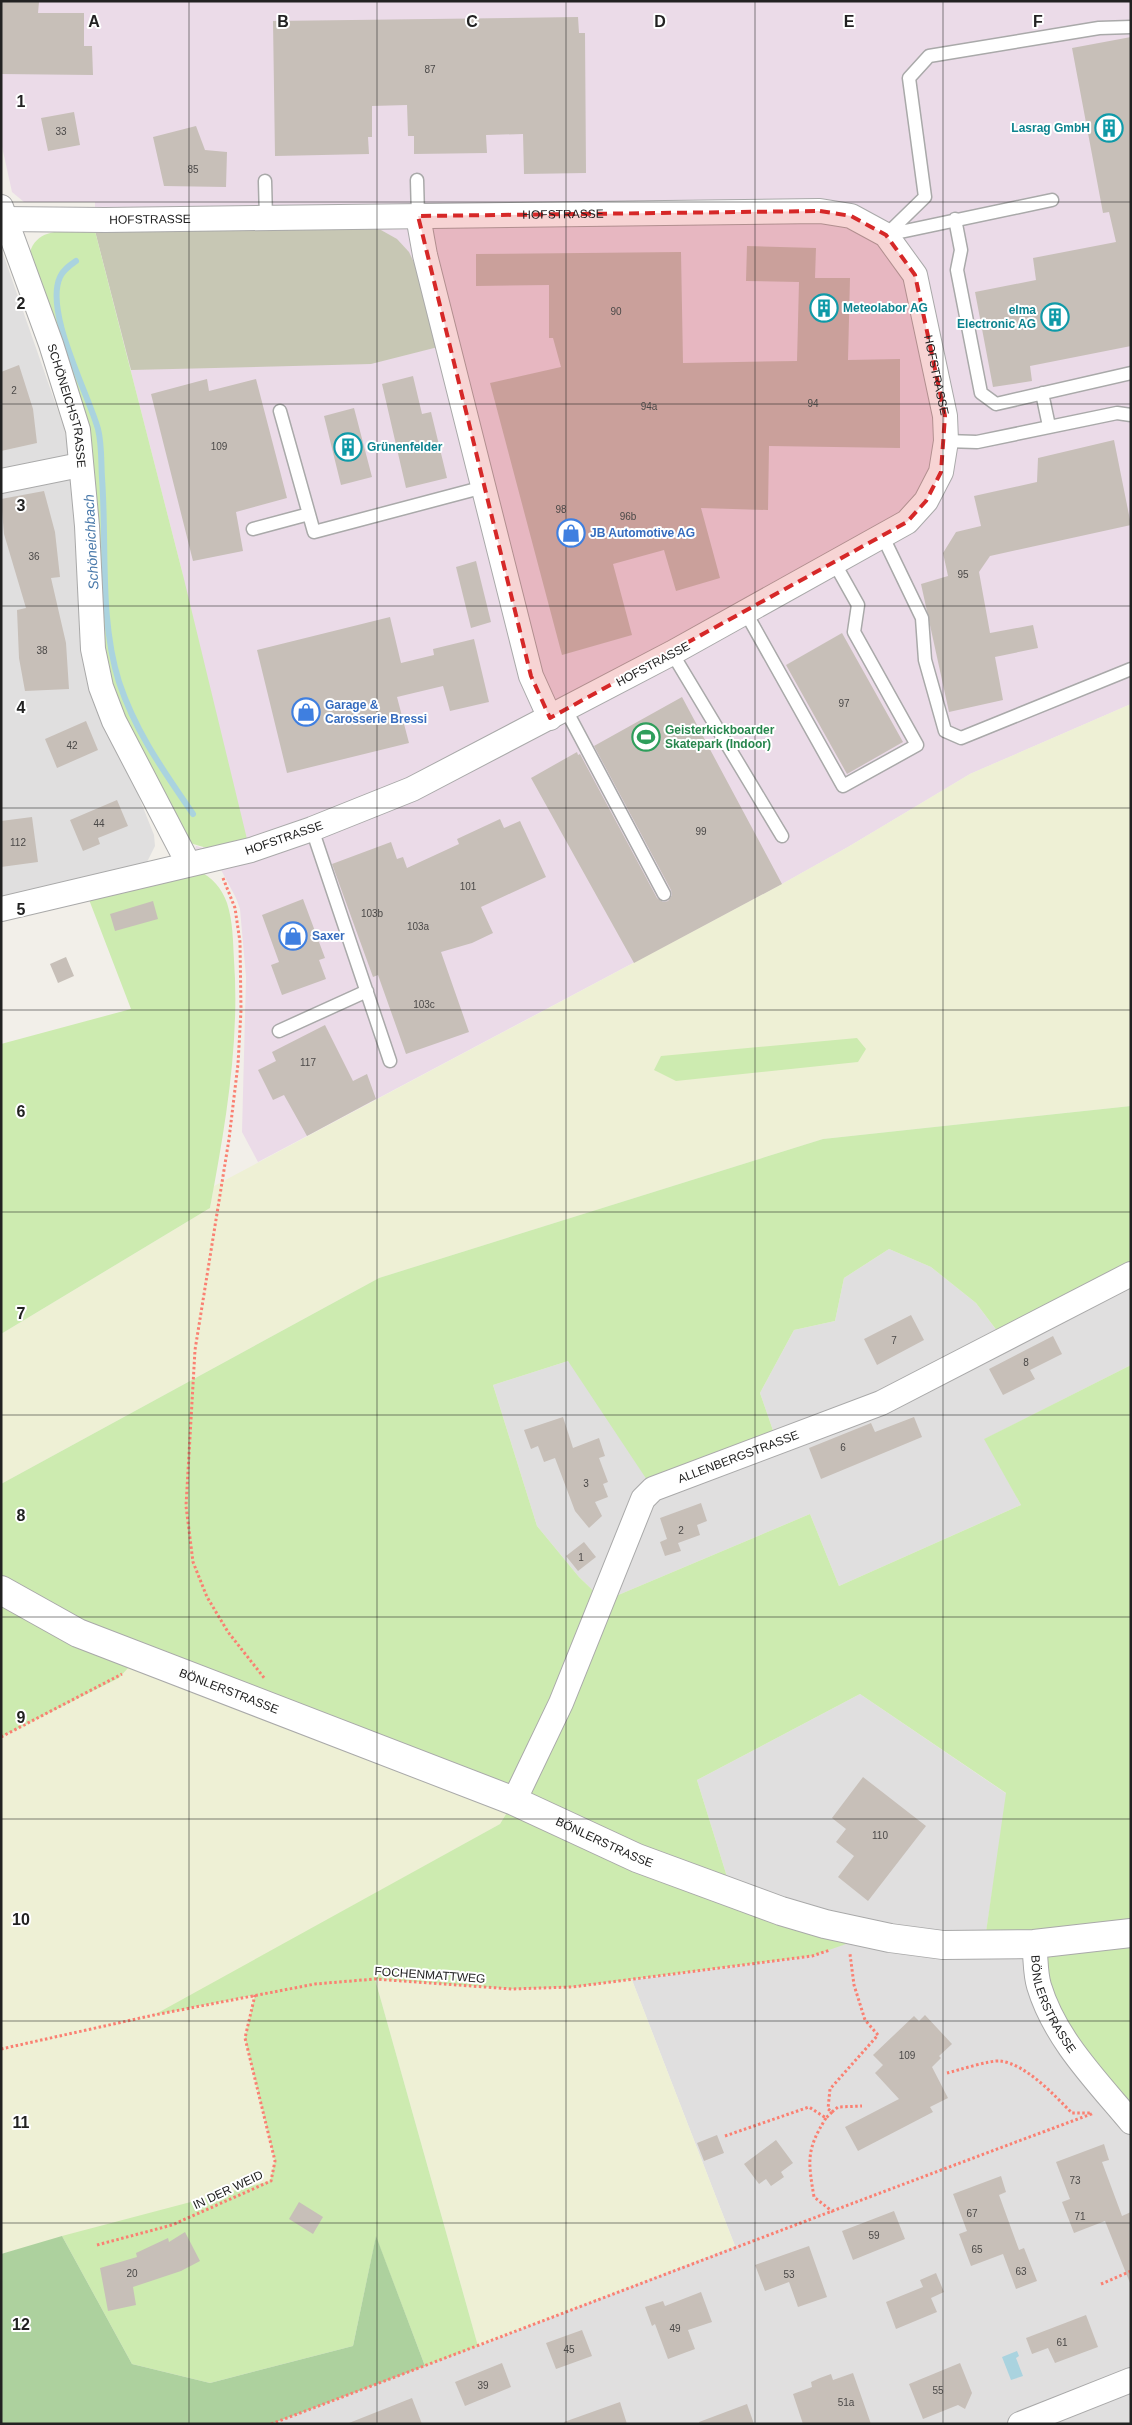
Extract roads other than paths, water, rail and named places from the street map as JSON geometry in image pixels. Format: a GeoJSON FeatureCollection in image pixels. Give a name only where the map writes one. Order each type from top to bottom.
{"type":"FeatureCollection","features":[{"type":"Feature","properties":{"kind":"street","name":"HOFSTRASSE"},"geometry":{"type":"LineString","coordinates":[[1,909],[188,863],[218,858],[312,829],[412,789],[672,654],[907,522],[926,501],[941,472],[946,441],[946,416],[915,275],[886,235],[851,216],[820,210],[266,218],[2,215]]}},
{"type":"Feature","properties":{"kind":"street","name":"SCHÖNEICHSTRASSE"},"geometry":{"type":"LineString","coordinates":[[2,215],[68,395],[78,430],[87,526],[93,649],[102,687],[114,721],[188,863]]}},
{"type":"Feature","properties":{"kind":"street"},"geometry":{"type":"LineString","coordinates":[[418,216],[425,255],[532,676],[558,714]]}},
{"type":"Feature","properties":{"kind":"street"},"geometry":{"type":"LineString","coordinates":[[1,481],[80,465]]}},
{"type":"Feature","properties":{"kind":"street","name":"ALLENBERGSTRASSE"},"geometry":{"type":"LineString","coordinates":[[514,1801],[561,1703],[643,1499],[653,1489],[881,1402],[1131,1274]]}},
{"type":"Feature","properties":{"kind":"street","name":"BÖNLERSTRASSE"},"geometry":{"type":"LineString","coordinates":[[1,1590],[78,1633],[514,1801],[637,1858],[781,1911],[847,1938],[943,1946],[1034,1944],[1038,1985],[1059,2033],[1104,2107],[1131,2122]]}},
{"type":"Feature","properties":{"kind":"street"},"geometry":{"type":"LineString","coordinates":[[1034,1944],[1131,1933]]}},
{"type":"Feature","properties":{"kind":"street"},"geometry":{"type":"LineString","coordinates":[[1020,2424],[1131,2380]]}},
{"type":"Feature","properties":{"kind":"lane"},"geometry":{"type":"LineString","coordinates":[[886,235],[926,197],[909,78],[929,56],[1099,28],[1131,27]]}},
{"type":"Feature","properties":{"kind":"lane"},"geometry":{"type":"LineString","coordinates":[[418,180],[418,216]]}},
{"type":"Feature","properties":{"kind":"lane"},"geometry":{"type":"LineString","coordinates":[[265,181],[266,218]]}},
{"type":"Feature","properties":{"kind":"lane"},"geometry":{"type":"LineString","coordinates":[[886,235],[1052,200]]}},
{"type":"Feature","properties":{"kind":"lane"},"geometry":{"type":"LineString","coordinates":[[954,220],[961,250],[958,270],[981,393],[996,404],[1131,373]]}},
{"type":"Feature","properties":{"kind":"lane"},"geometry":{"type":"LineString","coordinates":[[1042,393],[1050,426]]}},
{"type":"Feature","properties":{"kind":"lane"},"geometry":{"type":"LineString","coordinates":[[280,411],[314,532],[484,487]]}},
{"type":"Feature","properties":{"kind":"lane"},"geometry":{"type":"LineString","coordinates":[[946,441],[977,442],[1117,413],[1131,415]]}},
{"type":"Feature","properties":{"kind":"lane"},"geometry":{"type":"LineString","coordinates":[[253,529],[309,514]]}},
{"type":"Feature","properties":{"kind":"lane"},"geometry":{"type":"LineString","coordinates":[[883,537],[922,618],[925,660],[945,731],[961,738],[1131,669]]}},
{"type":"Feature","properties":{"kind":"lane"},"geometry":{"type":"LineString","coordinates":[[746,613],[844,786],[917,745],[854,632],[858,605],[835,564]]}},
{"type":"Feature","properties":{"kind":"lane"},"geometry":{"type":"LineString","coordinates":[[672,654],[782,836]]}},
{"type":"Feature","properties":{"kind":"lane"},"geometry":{"type":"LineString","coordinates":[[558,714],[664,894]]}},
{"type":"Feature","properties":{"kind":"lane"},"geometry":{"type":"LineString","coordinates":[[312,829],[390,1061]]}},
{"type":"Feature","properties":{"kind":"lane"},"geometry":{"type":"LineString","coordinates":[[279,1030],[367,991]]}},
{"type":"Feature","properties":{"kind":"water"},"geometry":{"type":"Polygon","coordinates":[[[1017,2351],[1019,2356],[1016,2358],[1023,2376],[1011,2380],[1002,2357],[1017,2351]]]}},
{"type":"Feature","properties":{"kind":"waterway","name":"Schöneichbach"},"geometry":{"type":"LineString","coordinates":[[76,261],[60,277],[57,292],[58,310],[69,353],[93,414],[99,435],[106,607],[113,658],[126,701],[142,735],[193,814]]}},
{"type":"Feature","properties":{"kind":"place","name":"Lasrag GmbH"},"geometry":{"type":"Point","coordinates":[1109,128]}},
{"type":"Feature","properties":{"kind":"place","name":"Meteolabor AG"},"geometry":{"type":"Point","coordinates":[824,308]}},
{"type":"Feature","properties":{"kind":"place","name":"elma Electronic AG"},"geometry":{"type":"Point","coordinates":[1055,317]}},
{"type":"Feature","properties":{"kind":"place","name":"Grünenfelder"},"geometry":{"type":"Point","coordinates":[348,447]}},
{"type":"Feature","properties":{"kind":"place","name":"JB Automotive AG"},"geometry":{"type":"Point","coordinates":[571,533]}},
{"type":"Feature","properties":{"kind":"place","name":"Garage & Carosserie Bressi"},"geometry":{"type":"Point","coordinates":[306,712]}},
{"type":"Feature","properties":{"kind":"place","name":"Geisterkickboarder Skatepark (Indoor)"},"geometry":{"type":"Point","coordinates":[646,737]}},
{"type":"Feature","properties":{"kind":"place","name":"Saxer"},"geometry":{"type":"Point","coordinates":[293,936]}}]}
